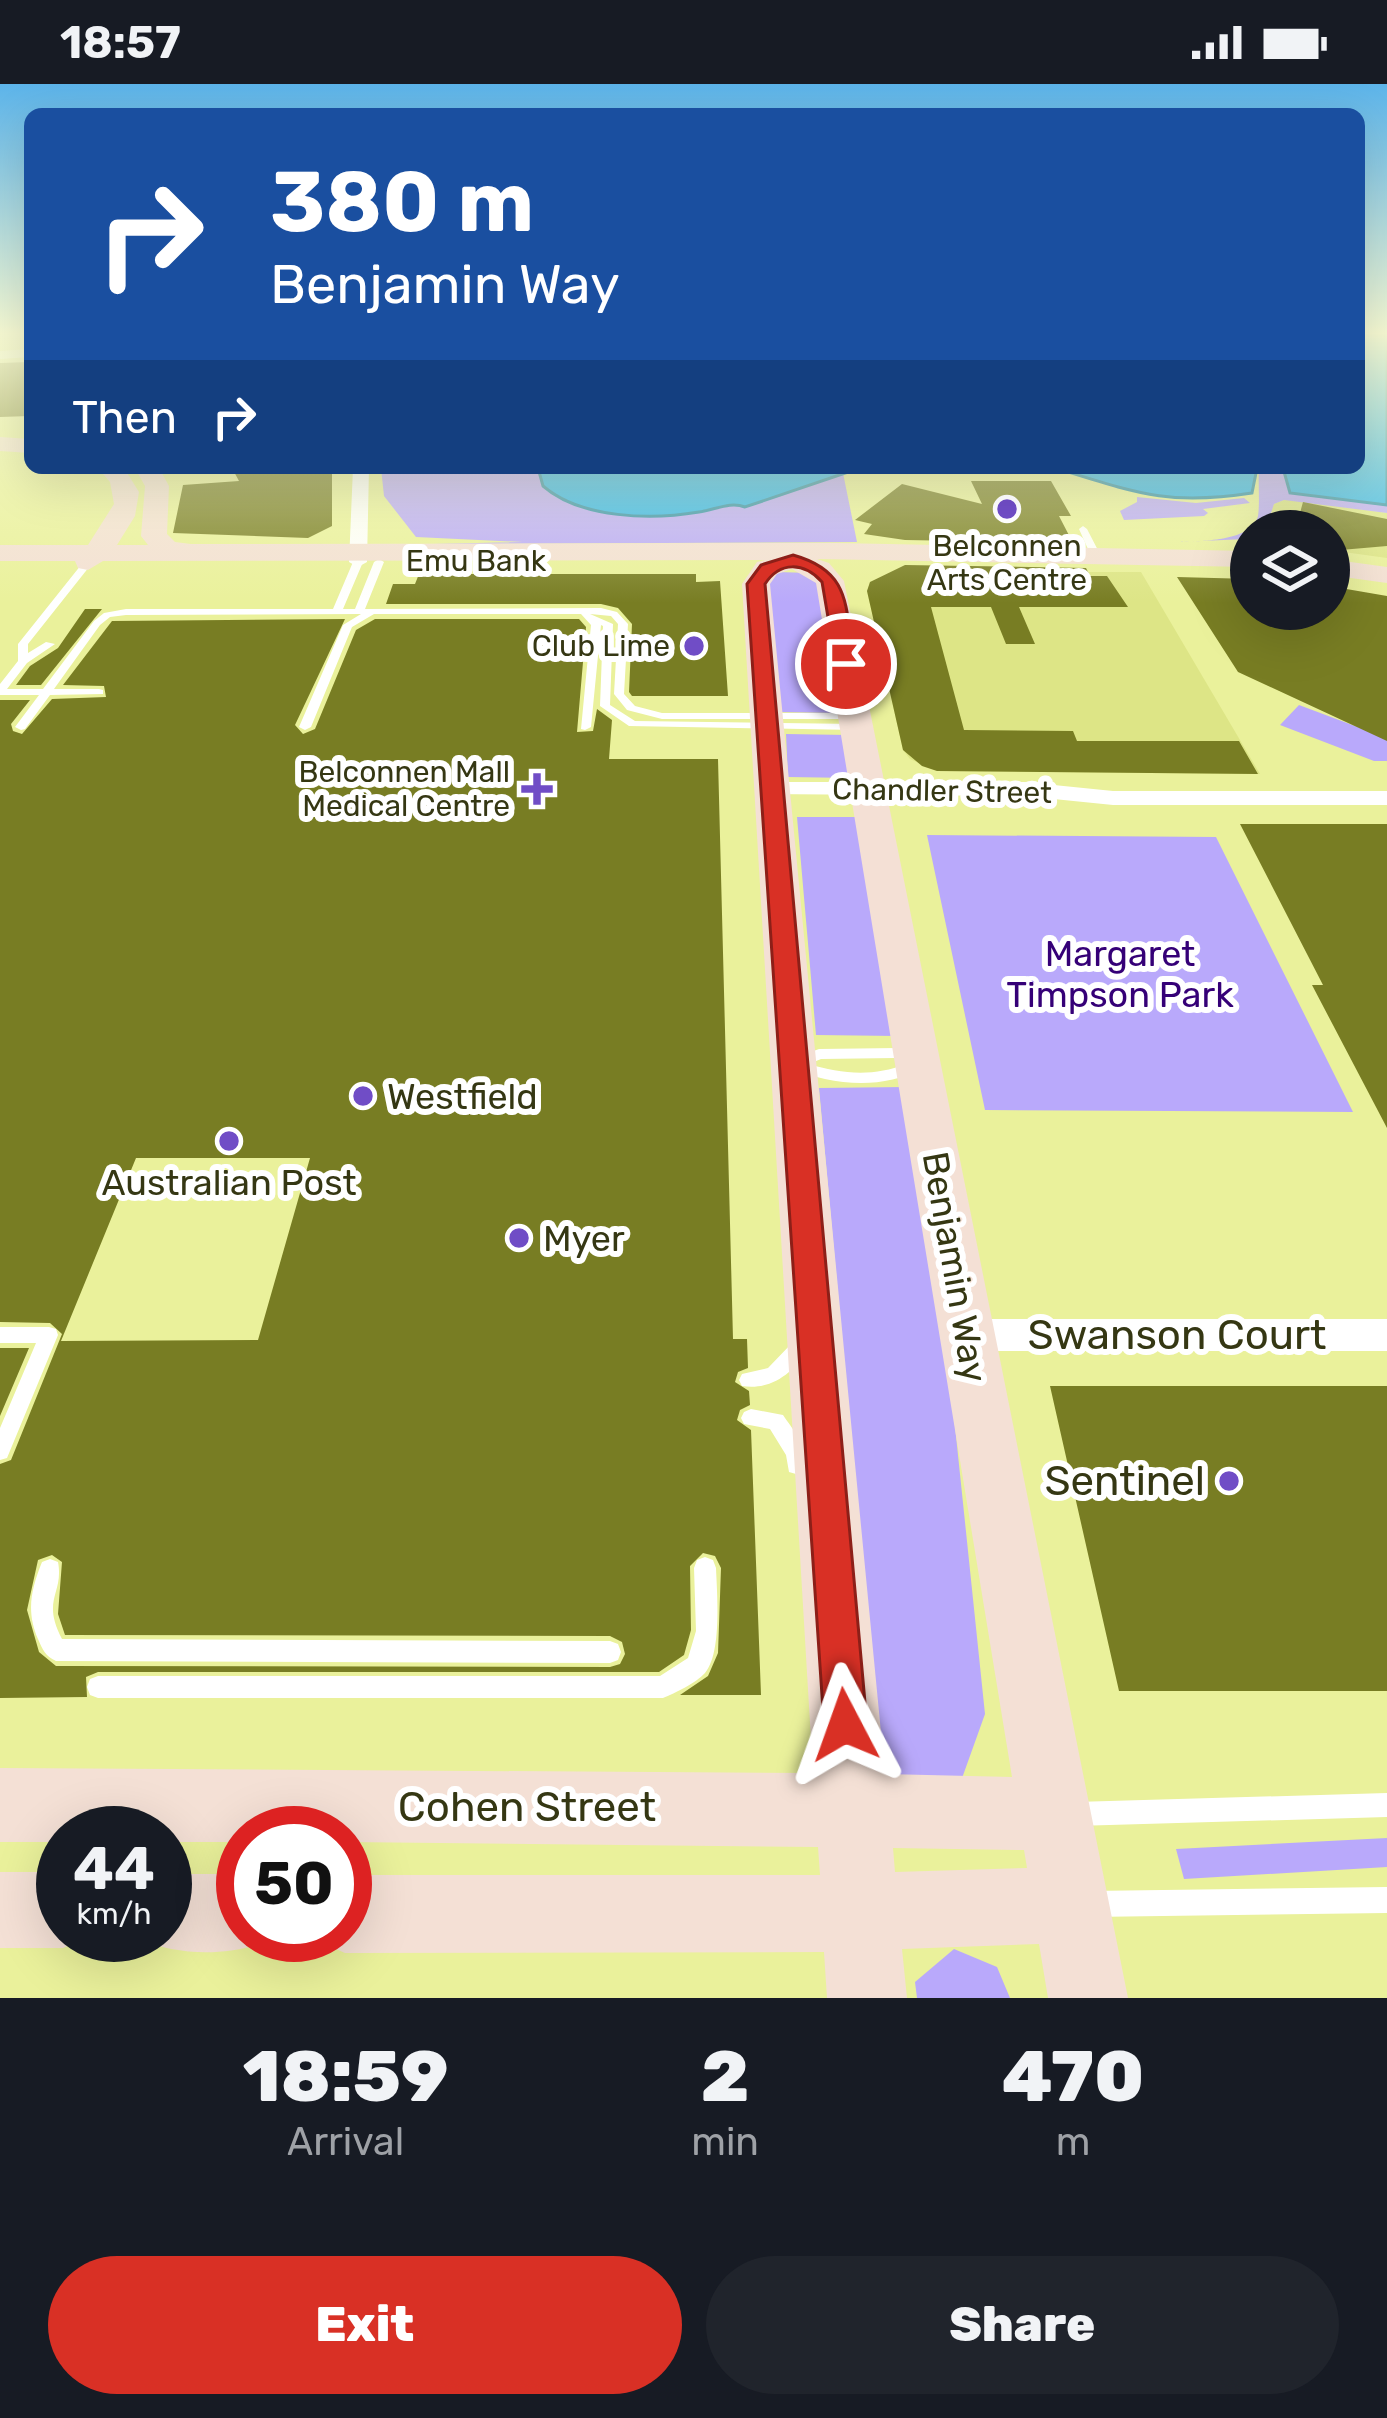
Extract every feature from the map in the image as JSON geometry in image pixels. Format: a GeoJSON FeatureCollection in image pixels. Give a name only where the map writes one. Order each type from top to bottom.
{"type":"FeatureCollection","features":[{"type":"Feature","properties":{"kind":"main road"},"geometry":{"type":"LineString","coordinates":[[104,558],[130,501],[117,474]]}},
{"type":"Feature","properties":{"kind":"main road"},"geometry":{"type":"LineString","coordinates":[[150,474],[157,486],[156,539],[166,548],[193,554]]}},
{"type":"Feature","properties":{"kind":"main road"},"geometry":{"type":"LineString","coordinates":[[104,558],[155,503]]}},
{"type":"Feature","properties":{"kind":"main road","name":"Emu Bank"},"geometry":{"type":"LineString","coordinates":[[104,558],[193,554],[899,561],[952,556]]}},
{"type":"Feature","properties":{"kind":"main road","name":"Emu Bank"},"geometry":{"type":"LineString","coordinates":[[0,558],[1230,559]]}},
{"type":"Feature","properties":{"kind":"main road"},"geometry":{"type":"LineString","coordinates":[[690,561],[724,567],[756,584]]}},
{"type":"Feature","properties":{"kind":"main road"},"geometry":{"type":"LineString","coordinates":[[867,1998],[852,1810],[817,1553],[814,1332],[756,584],[767,568],[802,561],[899,561]]}},
{"type":"Feature","properties":{"kind":"main road","name":"Benjamin Way"},"geometry":{"type":"LineString","coordinates":[[802,561],[855,722],[1088,1998]]}},
{"type":"Feature","properties":{"kind":"main road"},"geometry":{"type":"LineString","coordinates":[[1350,570],[1387,575]]}},
{"type":"Feature","properties":{"kind":"main road","name":"Cohen Street"},"geometry":{"type":"LineString","coordinates":[[0,1805],[1054,1814]]}},
{"type":"Feature","properties":{"kind":"main road"},"geometry":{"type":"LineString","coordinates":[[372,1914],[860,1912],[1071,1905]]}},
{"type":"Feature","properties":{"kind":"main road"},"geometry":{"type":"LineString","coordinates":[[0,1910],[36,1910]]}},
{"type":"Feature","properties":{"kind":"street"},"geometry":{"type":"LineString","coordinates":[[361,474],[370,558]]}},
{"type":"Feature","properties":{"kind":"street","name":"Chandler Street"},"geometry":{"type":"LineString","coordinates":[[769,748],[870,799],[1034,808],[1112,798],[1387,798]]}},
{"type":"Feature","properties":{"kind":"street","name":"Swanson Court"},"geometry":{"type":"LineString","coordinates":[[968,1335],[1387,1335]]}},
{"type":"Feature","properties":{"kind":"lane"},"geometry":{"type":"LineString","coordinates":[[1083,529],[1097,558]]}},
{"type":"Feature","properties":{"kind":"lane"},"geometry":{"type":"LineString","coordinates":[[23,662],[23,644],[104,558]]}},
{"type":"Feature","properties":{"kind":"lane"},"geometry":{"type":"LineString","coordinates":[[338,609],[370,558]]}},
{"type":"Feature","properties":{"kind":"lane"},"geometry":{"type":"LineString","coordinates":[[305,727],[358,613],[370,558]]}},
{"type":"Feature","properties":{"kind":"lane"},"geometry":{"type":"LineString","coordinates":[[358,613],[601,618],[608,624],[602,694],[610,712],[649,728],[709,722],[769,748]]}},
{"type":"Feature","properties":{"kind":"lane"},"geometry":{"type":"LineString","coordinates":[[21,727],[97,623],[358,613],[585,615],[596,624],[585,728]]}},
{"type":"Feature","properties":{"kind":"lane"},"geometry":{"type":"LineString","coordinates":[[0,692],[23,662],[50,644]]}},
{"type":"Feature","properties":{"kind":"lane"},"geometry":{"type":"LineString","coordinates":[[0,692],[99,692]]}},
{"type":"Feature","properties":{"kind":"lane"},"geometry":{"type":"LineString","coordinates":[[709,722],[769,748],[855,722]]}},
{"type":"Feature","properties":{"kind":"lane"},"geometry":{"type":"LineString","coordinates":[[709,722],[769,748]]}},
{"type":"Feature","properties":{"kind":"lane"},"geometry":{"type":"LineString","coordinates":[[794,1064],[821,1076],[901,1076],[918,1064]]}},
{"type":"Feature","properties":{"kind":"lane"},"geometry":{"type":"LineString","coordinates":[[749,1380],[773,1375],[814,1332]]}},
{"type":"Feature","properties":{"kind":"lane"},"geometry":{"type":"LineString","coordinates":[[0,1335],[49,1335],[0,1451]]}},
{"type":"Feature","properties":{"kind":"lane"},"geometry":{"type":"LineString","coordinates":[[751,1418],[776,1420],[796,1453],[799,1495]]}},
{"type":"Feature","properties":{"kind":"lane"},"geometry":{"type":"LineString","coordinates":[[98,1687],[663,1687],[697,1666],[707,1631],[705,1568]]}},
{"type":"Feature","properties":{"kind":"lane"},"geometry":{"type":"LineString","coordinates":[[50,1570],[40,1599],[40,1621],[56,1650],[610,1652]]}},
{"type":"Feature","properties":{"kind":"lane"},"geometry":{"type":"LineString","coordinates":[[1054,1814],[1387,1805]]}},
{"type":"Feature","properties":{"kind":"lane"},"geometry":{"type":"LineString","coordinates":[[1071,1905],[1387,1900]]}},
{"type":"Feature","properties":{"kind":"shaded area"},"geometry":{"type":"Polygon","coordinates":[[[1286,499],[1387,513],[1387,558],[1350,553],[1350,510],[1271,510],[1286,499]]]}},
{"type":"Feature","properties":{"kind":"shaded area"},"geometry":{"type":"Polygon","coordinates":[[[988,572],[1141,572],[1260,774],[937,771],[910,759],[903,750],[867,591],[870,582],[988,572]]]}},
{"type":"Feature","properties":{"kind":"green space"},"geometry":{"type":"Polygon","coordinates":[[[382,474],[677,474],[816,480],[843,474],[857,542],[433,544],[523,542],[416,537],[384,496],[382,474]]]}},
{"type":"Feature","properties":{"kind":"green space"},"geometry":{"type":"Polygon","coordinates":[[[1259,474],[1284,474],[1290,493],[1387,505],[1387,513],[1284,500],[1272,510],[1259,510],[1259,474]]]}},
{"type":"Feature","properties":{"kind":"green space"},"geometry":{"type":"Polygon","coordinates":[[[1137,497],[1196,503],[1244,498],[1250,503],[1203,509],[1208,513],[1204,516],[1124,520],[1120,511],[1137,502],[1137,497]]]}},
{"type":"Feature","properties":{"kind":"green space"},"geometry":{"type":"Polygon","coordinates":[[[777,572],[812,573],[822,587],[842,713],[777,712],[768,585],[777,572]]]}},
{"type":"Feature","properties":{"kind":"green space"},"geometry":{"type":"Polygon","coordinates":[[[1299,705],[1387,738],[1387,761],[1374,761],[1280,725],[1299,705]]]}},
{"type":"Feature","properties":{"kind":"green space"},"geometry":{"type":"Polygon","coordinates":[[[786,734],[848,735],[853,778],[788,777],[786,734]]]}},
{"type":"Feature","properties":{"kind":"green space"},"geometry":{"type":"Polygon","coordinates":[[[797,817],[863,817],[897,1036],[816,1035],[797,817]]]}},
{"type":"Feature","properties":{"kind":"green space","name":"Margaret Timpson Park"},"geometry":{"type":"Polygon","coordinates":[[[927,835],[1216,837],[1353,1112],[985,1110],[927,835]]]}},
{"type":"Feature","properties":{"kind":"green space"},"geometry":{"type":"Polygon","coordinates":[[[905,1087],[946,1340],[985,1714],[956,1795],[884,1792],[819,1088],[905,1087]]]}},
{"type":"Feature","properties":{"kind":"green space"},"geometry":{"type":"Polygon","coordinates":[[[1387,1838],[1387,1867],[1184,1879],[1176,1849],[1387,1838]]]}},
{"type":"Feature","properties":{"kind":"green space"},"geometry":{"type":"Polygon","coordinates":[[[954,1949],[997,1967],[1010,1998],[917,1998],[915,1982],[954,1949]]]}},
{"type":"Feature","properties":{"kind":"water"},"geometry":{"type":"Polygon","coordinates":[[[1365,424],[1387,424],[1387,505],[1290,493],[1285,474],[1365,474],[1365,424]]]}},
{"type":"Feature","properties":{"kind":"water"},"geometry":{"type":"Polygon","coordinates":[[[540,474],[842,474],[745,507],[728,505],[680,515],[597,511],[543,486],[540,474]]]}},
{"type":"Feature","properties":{"kind":"water"},"geometry":{"type":"Polygon","coordinates":[[[1075,474],[1256,474],[1252,493],[1179,498],[1075,474]]]}},
{"type":"Feature","properties":{"kind":"building"},"geometry":{"type":"Polygon","coordinates":[[[235,474],[332,474],[332,526],[308,538],[173,533],[183,485],[239,481],[235,474]]]}},
{"type":"Feature","properties":{"kind":"building"},"geometry":{"type":"Polygon","coordinates":[[[971,481],[1051,481],[1071,516],[1059,516],[1073,543],[905,540],[864,534],[872,524],[855,520],[902,484],[982,504],[971,481]]]}},
{"type":"Feature","properties":{"kind":"building"},"geometry":{"type":"Polygon","coordinates":[[[1303,502],[1343,510],[1301,510],[1303,502]]]}},
{"type":"Feature","properties":{"kind":"building"},"geometry":{"type":"Polygon","coordinates":[[[1350,512],[1387,519],[1387,546],[1350,549],[1350,512]]]}},
{"type":"Feature","properties":{"kind":"building"},"geometry":{"type":"Polygon","coordinates":[[[905,565],[1086,568],[1090,576],[1107,576],[1128,607],[1019,607],[1035,644],[1006,644],[991,607],[931,607],[964,730],[1073,731],[1077,741],[1239,741],[1258,774],[937,771],[922,766],[903,750],[867,591],[870,582],[905,565]]]}},
{"type":"Feature","properties":{"kind":"building"},"geometry":{"type":"Polygon","coordinates":[[[419,574],[696,574],[696,582],[720,581],[728,696],[632,696],[632,624],[618,608],[601,604],[386,604],[393,584],[415,584],[419,574]]]}},
{"type":"Feature","properties":{"kind":"building"},"geometry":{"type":"Polygon","coordinates":[[[1177,577],[1230,578],[1230,630],[1350,630],[1350,590],[1387,596],[1387,741],[1238,672],[1177,577]]]}},
{"type":"Feature","properties":{"kind":"building"},"geometry":{"type":"Polygon","coordinates":[[[85,609],[102,609],[41,685],[16,685],[30,666],[58,648],[85,609]]]}},
{"type":"Feature","properties":{"kind":"building"},"geometry":{"type":"Polygon","coordinates":[[[345,619],[295,725],[303,734],[315,729],[356,630],[375,619],[579,619],[586,627],[577,732],[593,731],[597,709],[612,720],[609,759],[718,759],[733,1339],[747,1339],[748,1368],[738,1372],[735,1382],[749,1391],[750,1405],[740,1410],[737,1420],[751,1430],[761,1695],[680,1695],[708,1676],[718,1653],[721,1568],[715,1556],[703,1553],[690,1566],[691,1630],[684,1655],[659,1672],[98,1672],[86,1677],[87,1697],[0,1698],[0,1464],[11,1460],[62,1334],[50,1323],[0,1322],[0,700],[30,700],[11,724],[13,731],[22,734],[52,699],[106,697],[104,686],[63,685],[112,621],[345,619]],[[136,1158],[61,1341],[258,1340],[310,1158],[136,1158]],[[52,1555],[38,1560],[27,1610],[39,1652],[56,1666],[610,1667],[620,1664],[625,1654],[622,1642],[610,1636],[65,1635],[58,1614],[62,1562],[52,1555]]]}},
{"type":"Feature","properties":{"kind":"building"},"geometry":{"type":"Polygon","coordinates":[[[1240,824],[1387,824],[1387,1128],[1312,985],[1323,985],[1240,824]]]}},
{"type":"Feature","properties":{"kind":"building"},"geometry":{"type":"Polygon","coordinates":[[[0,1348],[29,1348],[0,1416],[0,1348]]]}},
{"type":"Feature","properties":{"kind":"building","name":"Sentinel"},"geometry":{"type":"Polygon","coordinates":[[[1050,1386],[1387,1386],[1387,1691],[1119,1691],[1050,1386]]]}},
{"type":"Feature","properties":{"kind":"place","name":"Belconnen Arts Centre"},"geometry":{"type":"Point","coordinates":[1007,509]}},
{"type":"Feature","properties":{"kind":"place","name":"Club Lime"},"geometry":{"type":"Point","coordinates":[694,646]}},
{"type":"Feature","properties":{"kind":"place","name":"Belconnen Mall Medical Centre"},"geometry":{"type":"Point","coordinates":[537,789]}},
{"type":"Feature","properties":{"kind":"place","name":"Westfield"},"geometry":{"type":"Point","coordinates":[363,1096]}},
{"type":"Feature","properties":{"kind":"place","name":"Australian Post"},"geometry":{"type":"Point","coordinates":[229,1141]}},
{"type":"Feature","properties":{"kind":"place","name":"Myer"},"geometry":{"type":"Point","coordinates":[519,1238]}},
{"type":"Feature","properties":{"kind":"place","name":"Sentinel"},"geometry":{"type":"Point","coordinates":[1229,1481]}},
{"type":"Feature","properties":{"kind":"route"},"geometry":{"type":"LineString","coordinates":[[845,1725],[756,584],[767,568],[793,560],[819,569],[830,580],[846,664]]}}]}
